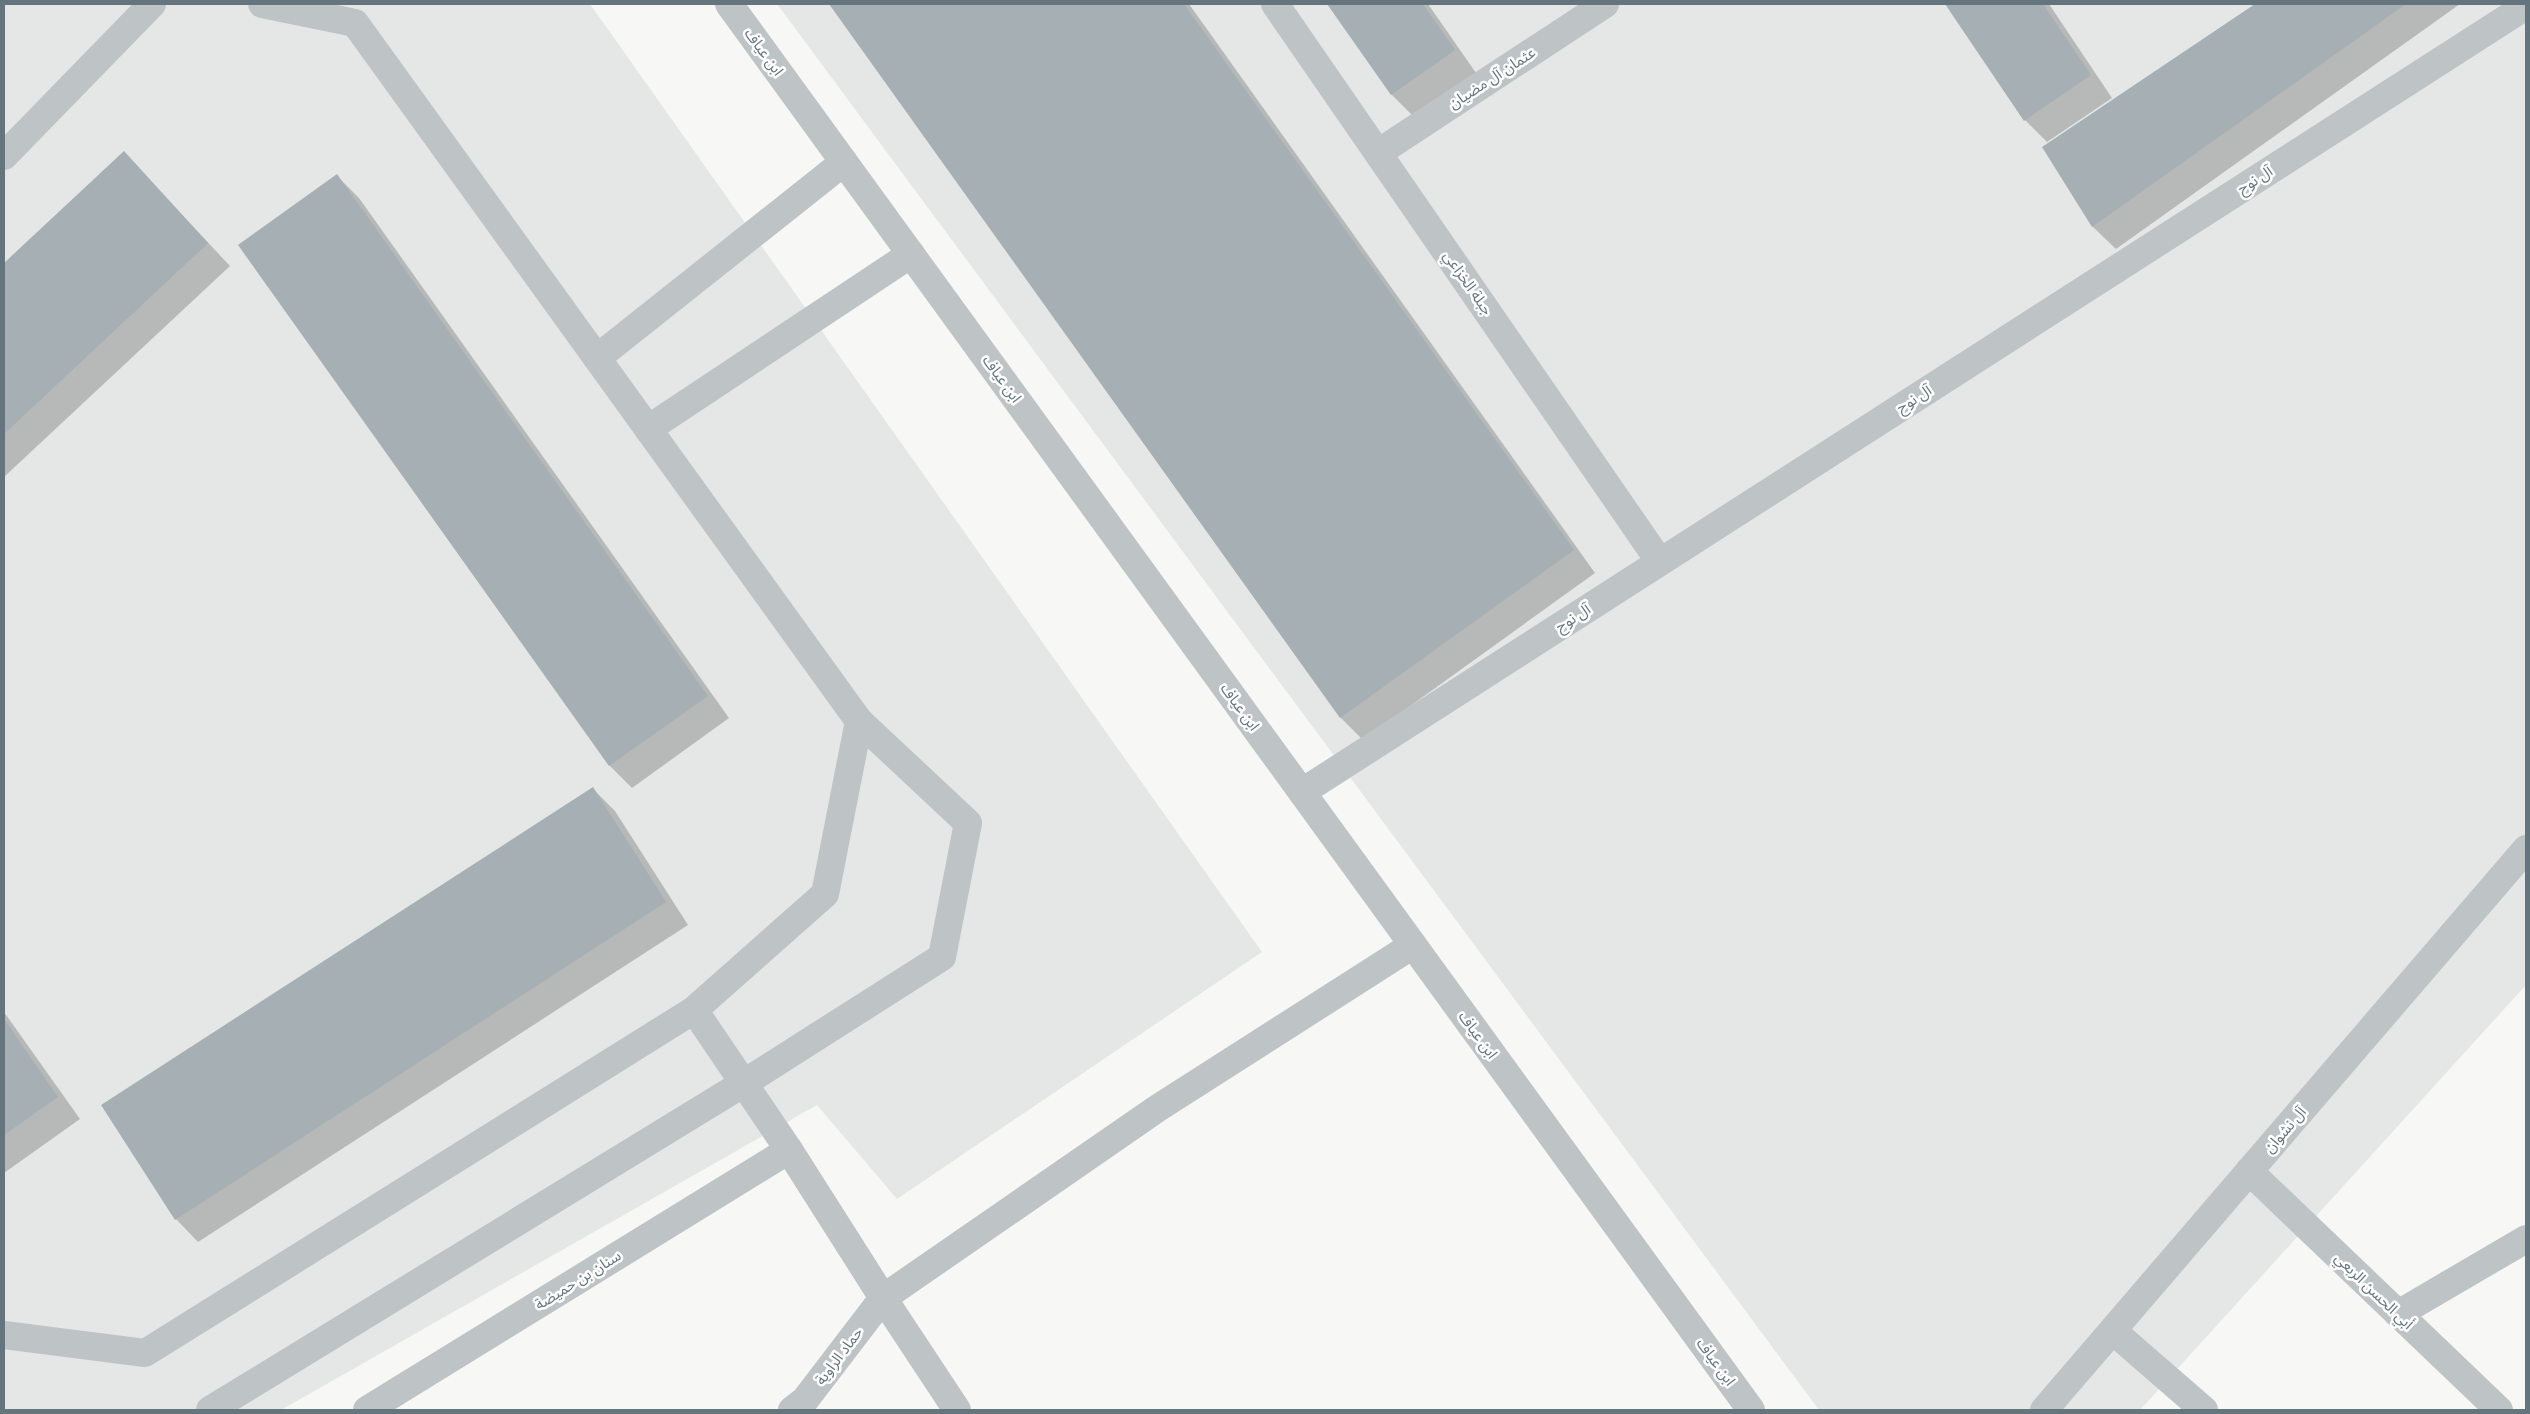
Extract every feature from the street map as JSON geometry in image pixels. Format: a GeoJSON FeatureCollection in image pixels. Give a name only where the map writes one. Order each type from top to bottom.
{"type":"FeatureCollection","features":[{"type":"Feature","properties":{"kind":"street"},"geometry":{"type":"LineString","coordinates":[[4,156],[152,4]]}},
{"type":"Feature","properties":{"kind":"street"},"geometry":{"type":"LineString","coordinates":[[210,1410],[744,1083],[942,957],[968,822],[859,721],[355,23],[262,4]]}},
{"type":"Feature","properties":{"kind":"street","name":"ابن عياف"},"geometry":{"type":"LineString","coordinates":[[729,4],[1751,1410]]}},
{"type":"Feature","properties":{"kind":"street","name":"جبلة الخزاعي"},"geometry":{"type":"LineString","coordinates":[[1275,4],[1660,562]]}},
{"type":"Feature","properties":{"kind":"street","name":"عثمان آل مضيان"},"geometry":{"type":"LineString","coordinates":[[1378,153],[1605,4]]}},
{"type":"Feature","properties":{"kind":"street","name":"آل نوح"},"geometry":{"type":"LineString","coordinates":[[1302,792],[2526,6]]}},
{"type":"Feature","properties":{"kind":"street"},"geometry":{"type":"LineString","coordinates":[[597,358],[844,162]]}},
{"type":"Feature","properties":{"kind":"street"},"geometry":{"type":"LineString","coordinates":[[648,429],[911,254]]}},
{"type":"Feature","properties":{"kind":"street"},"geometry":{"type":"LineString","coordinates":[[4,1335],[145,1353],[694,1010],[824,894],[859,721]]}},
{"type":"Feature","properties":{"kind":"street","name":"آل نشوان"},"geometry":{"type":"LineString","coordinates":[[2044,1410],[2526,849]]}},
{"type":"Feature","properties":{"kind":"street","name":"حماد الراوية"},"geometry":{"type":"LineString","coordinates":[[792,1410],[805,1400],[883,1298],[1158,1108],[1413,945]]}},
{"type":"Feature","properties":{"kind":"street"},"geometry":{"type":"LineString","coordinates":[[694,1010],[789,1150],[957,1410]]}},
{"type":"Feature","properties":{"kind":"street","name":"سنان بن حميضة"},"geometry":{"type":"LineString","coordinates":[[366,1410],[789,1150]]}},
{"type":"Feature","properties":{"kind":"street","name":"أبي الحسن الربعي"},"geometry":{"type":"LineString","coordinates":[[2249,1171],[2499,1410]]}},
{"type":"Feature","properties":{"kind":"street"},"geometry":{"type":"LineString","coordinates":[[2398,1314],[2526,1239]]}},
{"type":"Feature","properties":{"kind":"street"},"geometry":{"type":"LineString","coordinates":[[2113,1330],[2204,1410]]}},
{"type":"Feature","properties":{"kind":"shaded area"},"geometry":{"type":"Polygon","coordinates":[[[4,4],[590,4],[1262,952],[897,1199],[817,1105],[281,1410],[4,1410],[4,4]]]}},
{"type":"Feature","properties":{"kind":"shaded area"},"geometry":{"type":"Polygon","coordinates":[[[777,4],[2526,4],[2526,985],[2140,1410],[1819,1410],[777,4]]]}},
{"type":"Feature","properties":{"kind":"building"},"geometry":{"type":"Polygon","coordinates":[[[829,4],[1184,4],[1574,550],[1340,718],[829,4]]]}},
{"type":"Feature","properties":{"kind":"building"},"geometry":{"type":"Polygon","coordinates":[[[1327,4],[1423,4],[1455,50],[1391,95],[1327,4]]]}},
{"type":"Feature","properties":{"kind":"building"},"geometry":{"type":"Polygon","coordinates":[[[1945,4],[2043,4],[2091,75],[2024,121],[1945,4]]]}},
{"type":"Feature","properties":{"kind":"building"},"geometry":{"type":"Polygon","coordinates":[[[2255,4],[2406,4],[2092,227],[2042,147],[2255,4]]]}},
{"type":"Feature","properties":{"kind":"building"},"geometry":{"type":"Polygon","coordinates":[[[124,151],[208,243],[4,434],[4,263],[124,151]]]}},
{"type":"Feature","properties":{"kind":"building"},"geometry":{"type":"Polygon","coordinates":[[[337,174],[708,696],[609,766],[238,245],[337,174]]]}},
{"type":"Feature","properties":{"kind":"building"},"geometry":{"type":"Polygon","coordinates":[[[593,787],[666,902],[175,1220],[101,1105],[593,787]]]}},
{"type":"Feature","properties":{"kind":"building"},"geometry":{"type":"Polygon","coordinates":[[[4,1019],[58,1097],[4,1135],[4,1019]]]}}]}
